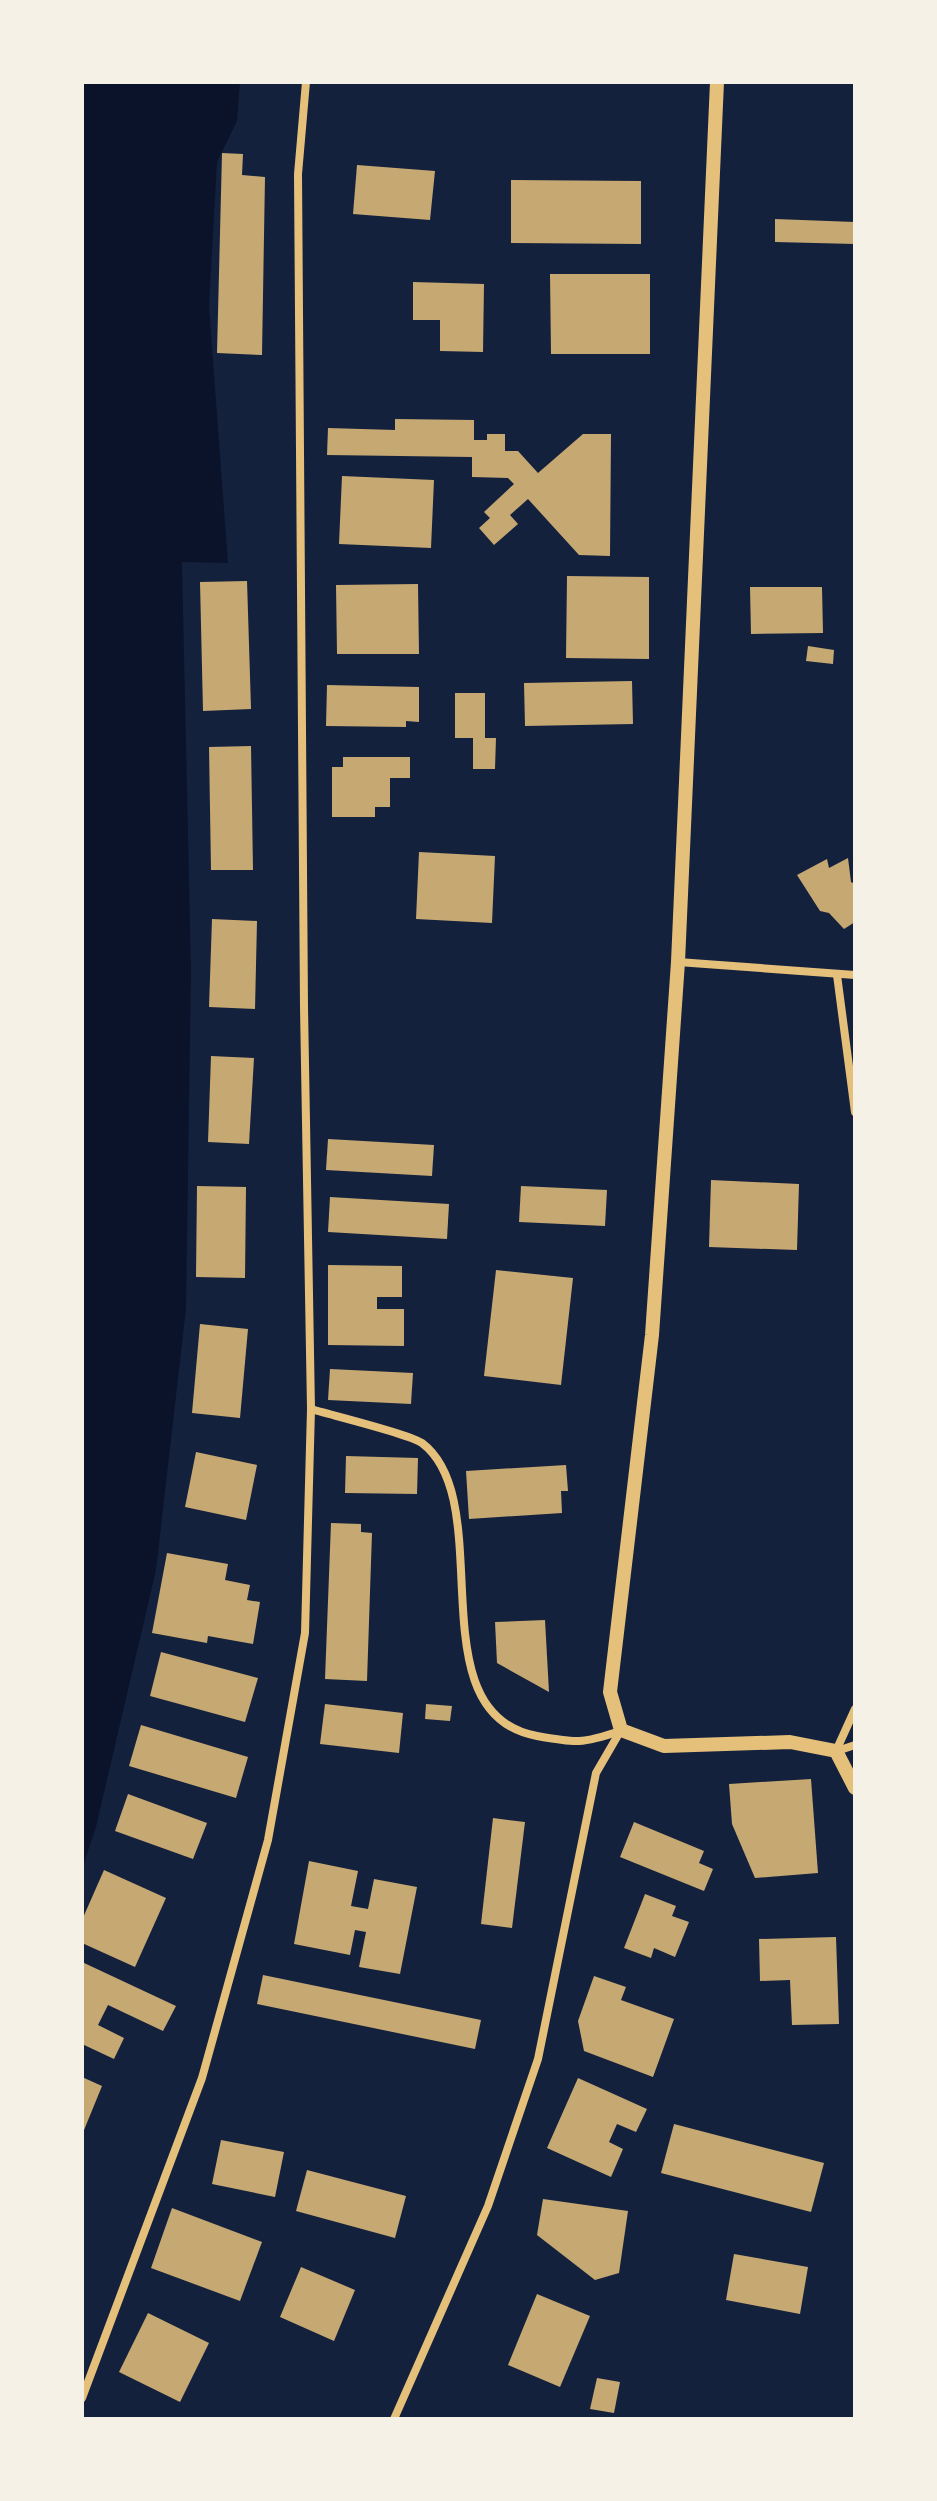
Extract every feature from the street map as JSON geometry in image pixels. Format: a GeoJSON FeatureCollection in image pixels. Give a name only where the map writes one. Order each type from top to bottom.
{"type":"FeatureCollection","features":[{"type":"Feature","properties":{"kind":"street"},"geometry":{"type":"LineString","coordinates":[[82,2398],[202,2078],[268,1840],[305,1633],[311,1409],[303,975],[298,189],[306,82]]}},
{"type":"Feature","properties":{"kind":"street"},"geometry":{"type":"LineString","coordinates":[[394,2419],[488,2206],[538,2059],[596,1773],[621,1730],[610,1692],[652,1335],[678,962],[717,82]]}},
{"type":"Feature","properties":{"kind":"street"},"geometry":{"type":"LineString","coordinates":[[678,962],[855,975]]}},
{"type":"Feature","properties":{"kind":"street"},"geometry":{"type":"LineString","coordinates":[[837,975],[855,1112]]}},
{"type":"Feature","properties":{"kind":"street"},"geometry":{"type":"LineString","coordinates":[[311,1409],[422,1443],[451,1481],[459,1531],[466,1650],[480,1690],[501,1719],[524,1734],[582,1744],[621,1730],[664,1746],[790,1742],[836,1751],[855,1745]]}},
{"type":"Feature","properties":{"kind":"street"},"geometry":{"type":"LineString","coordinates":[[836,1751],[855,1709]]}},
{"type":"Feature","properties":{"kind":"street"},"geometry":{"type":"LineString","coordinates":[[836,1751],[855,1788]]}},
{"type":"Feature","properties":{"kind":"water"},"geometry":{"type":"Polygon","coordinates":[[[82,82],[240,82],[237,121],[217,162],[209,307],[228,563],[182,562],[191,971],[186,1309],[156,1570],[96,1827],[82,1869],[82,82]]]}},
{"type":"Feature","properties":{"kind":"building"},"geometry":{"type":"Polygon","coordinates":[[[222,153],[243,154],[242,175],[265,177],[262,355],[217,353],[222,153]]]}},
{"type":"Feature","properties":{"kind":"building"},"geometry":{"type":"Polygon","coordinates":[[[357,165],[435,171],[430,220],[353,214],[357,165]]]}},
{"type":"Feature","properties":{"kind":"building"},"geometry":{"type":"Polygon","coordinates":[[[511,180],[641,181],[641,244],[511,243],[511,180]]]}},
{"type":"Feature","properties":{"kind":"building"},"geometry":{"type":"Polygon","coordinates":[[[775,219],[855,222],[855,244],[775,242],[775,219]]]}},
{"type":"Feature","properties":{"kind":"building"},"geometry":{"type":"Polygon","coordinates":[[[550,274],[650,274],[650,354],[551,354],[550,274]]]}},
{"type":"Feature","properties":{"kind":"building"},"geometry":{"type":"Polygon","coordinates":[[[413,282],[484,284],[483,352],[440,351],[440,320],[413,320],[413,282]]]}},
{"type":"Feature","properties":{"kind":"building"},"geometry":{"type":"Polygon","coordinates":[[[395,419],[474,420],[474,440],[487,440],[487,434],[505,434],[505,451],[518,451],[538,473],[583,434],[611,434],[610,556],[579,555],[528,499],[510,515],[518,524],[494,545],[479,528],[490,518],[484,512],[514,484],[508,478],[472,477],[472,457],[327,455],[328,428],[395,430],[395,419]]]}},
{"type":"Feature","properties":{"kind":"building"},"geometry":{"type":"Polygon","coordinates":[[[342,476],[434,480],[431,548],[339,544],[342,476]]]}},
{"type":"Feature","properties":{"kind":"building"},"geometry":{"type":"Polygon","coordinates":[[[567,576],[649,577],[649,659],[566,658],[567,576]]]}},
{"type":"Feature","properties":{"kind":"building"},"geometry":{"type":"Polygon","coordinates":[[[247,581],[251,709],[203,711],[200,582],[247,581]]]}},
{"type":"Feature","properties":{"kind":"building"},"geometry":{"type":"Polygon","coordinates":[[[418,584],[419,654],[337,654],[336,585],[418,584]]]}},
{"type":"Feature","properties":{"kind":"building"},"geometry":{"type":"Polygon","coordinates":[[[750,587],[822,587],[823,633],[751,634],[750,587]]]}},
{"type":"Feature","properties":{"kind":"building"},"geometry":{"type":"Polygon","coordinates":[[[808,646],[834,650],[833,664],[806,661],[808,646]]]}},
{"type":"Feature","properties":{"kind":"building"},"geometry":{"type":"Polygon","coordinates":[[[632,681],[633,724],[525,726],[524,683],[632,681]]]}},
{"type":"Feature","properties":{"kind":"building"},"geometry":{"type":"Polygon","coordinates":[[[327,685],[419,687],[419,722],[406,721],[406,727],[326,726],[327,685]]]}},
{"type":"Feature","properties":{"kind":"building"},"geometry":{"type":"Polygon","coordinates":[[[455,693],[485,693],[485,738],[496,738],[495,769],[473,769],[473,738],[455,738],[455,693]]]}},
{"type":"Feature","properties":{"kind":"building"},"geometry":{"type":"Polygon","coordinates":[[[251,746],[253,870],[211,870],[209,747],[251,746]]]}},
{"type":"Feature","properties":{"kind":"building"},"geometry":{"type":"Polygon","coordinates":[[[343,757],[410,757],[410,778],[390,778],[390,807],[375,807],[375,817],[332,817],[332,767],[343,767],[343,757]]]}},
{"type":"Feature","properties":{"kind":"building"},"geometry":{"type":"Polygon","coordinates":[[[419,852],[495,856],[492,923],[416,919],[419,852]]]}},
{"type":"Feature","properties":{"kind":"building"},"geometry":{"type":"Polygon","coordinates":[[[848,858],[851,882],[855,884],[855,922],[844,929],[829,913],[820,911],[797,875],[827,859],[829,868],[848,858]]]}},
{"type":"Feature","properties":{"kind":"building"},"geometry":{"type":"Polygon","coordinates":[[[212,919],[257,921],[255,1009],[209,1007],[212,919]]]}},
{"type":"Feature","properties":{"kind":"building"},"geometry":{"type":"Polygon","coordinates":[[[211,1056],[254,1058],[249,1144],[208,1142],[211,1056]]]}},
{"type":"Feature","properties":{"kind":"building"},"geometry":{"type":"Polygon","coordinates":[[[328,1139],[434,1145],[432,1176],[326,1170],[328,1139]]]}},
{"type":"Feature","properties":{"kind":"building"},"geometry":{"type":"Polygon","coordinates":[[[711,1180],[799,1184],[797,1250],[709,1247],[711,1180]]]}},
{"type":"Feature","properties":{"kind":"building"},"geometry":{"type":"Polygon","coordinates":[[[197,1186],[246,1187],[245,1278],[196,1277],[197,1186]]]}},
{"type":"Feature","properties":{"kind":"building"},"geometry":{"type":"Polygon","coordinates":[[[521,1186],[607,1190],[605,1226],[519,1222],[521,1186]]]}},
{"type":"Feature","properties":{"kind":"building"},"geometry":{"type":"Polygon","coordinates":[[[330,1197],[449,1204],[447,1239],[328,1232],[330,1197]]]}},
{"type":"Feature","properties":{"kind":"building"},"geometry":{"type":"Polygon","coordinates":[[[328,1265],[402,1266],[402,1297],[377,1297],[377,1309],[404,1309],[404,1346],[328,1345],[328,1265]]]}},
{"type":"Feature","properties":{"kind":"building"},"geometry":{"type":"Polygon","coordinates":[[[496,1270],[573,1278],[561,1385],[484,1376],[496,1270]]]}},
{"type":"Feature","properties":{"kind":"building"},"geometry":{"type":"Polygon","coordinates":[[[200,1324],[248,1329],[240,1418],[192,1413],[200,1324]]]}},
{"type":"Feature","properties":{"kind":"building"},"geometry":{"type":"Polygon","coordinates":[[[330,1369],[413,1373],[411,1404],[328,1400],[330,1369]]]}},
{"type":"Feature","properties":{"kind":"building"},"geometry":{"type":"Polygon","coordinates":[[[196,1452],[257,1465],[246,1520],[185,1507],[196,1452]]]}},
{"type":"Feature","properties":{"kind":"building"},"geometry":{"type":"Polygon","coordinates":[[[346,1456],[418,1458],[417,1494],[345,1493],[346,1456]]]}},
{"type":"Feature","properties":{"kind":"building"},"geometry":{"type":"Polygon","coordinates":[[[566,1465],[568,1491],[561,1491],[562,1513],[469,1519],[466,1471],[566,1465]]]}},
{"type":"Feature","properties":{"kind":"building"},"geometry":{"type":"Polygon","coordinates":[[[331,1523],[361,1524],[361,1532],[372,1533],[367,1681],[325,1679],[331,1523]]]}},
{"type":"Feature","properties":{"kind":"building"},"geometry":{"type":"Polygon","coordinates":[[[167,1553],[228,1564],[225,1580],[250,1585],[247,1600],[260,1602],[253,1644],[208,1636],[207,1643],[152,1633],[167,1553]]]}},
{"type":"Feature","properties":{"kind":"building"},"geometry":{"type":"Polygon","coordinates":[[[545,1620],[549,1692],[497,1663],[495,1622],[545,1620]]]}},
{"type":"Feature","properties":{"kind":"building"},"geometry":{"type":"Polygon","coordinates":[[[161,1652],[258,1678],[245,1722],[150,1696],[161,1652]]]}},
{"type":"Feature","properties":{"kind":"building"},"geometry":{"type":"Polygon","coordinates":[[[325,1704],[403,1713],[399,1753],[320,1744],[325,1704]]]}},
{"type":"Feature","properties":{"kind":"building"},"geometry":{"type":"Polygon","coordinates":[[[426,1704],[452,1706],[450,1721],[425,1719],[426,1704]]]}},
{"type":"Feature","properties":{"kind":"building"},"geometry":{"type":"Polygon","coordinates":[[[141,1725],[248,1757],[236,1798],[129,1766],[141,1725]]]}},
{"type":"Feature","properties":{"kind":"building"},"geometry":{"type":"Polygon","coordinates":[[[811,1779],[818,1873],[755,1878],[732,1824],[729,1784],[811,1779]]]}},
{"type":"Feature","properties":{"kind":"building"},"geometry":{"type":"Polygon","coordinates":[[[128,1794],[207,1823],[193,1859],[115,1831],[128,1794]]]}},
{"type":"Feature","properties":{"kind":"building"},"geometry":{"type":"Polygon","coordinates":[[[493,1818],[525,1822],[512,1928],[481,1924],[493,1818]]]}},
{"type":"Feature","properties":{"kind":"building"},"geometry":{"type":"Polygon","coordinates":[[[634,1822],[704,1851],[699,1863],[713,1869],[704,1891],[620,1857],[634,1822]]]}},
{"type":"Feature","properties":{"kind":"building"},"geometry":{"type":"Polygon","coordinates":[[[309,1861],[358,1871],[351,1906],[368,1909],[374,1879],[417,1887],[400,1974],[359,1967],[366,1932],[355,1930],[350,1955],[294,1944],[309,1861]]]}},
{"type":"Feature","properties":{"kind":"building"},"geometry":{"type":"Polygon","coordinates":[[[104,1870],[166,1898],[135,1967],[82,1943],[82,1920],[104,1870]]]}},
{"type":"Feature","properties":{"kind":"building"},"geometry":{"type":"Polygon","coordinates":[[[645,1894],[676,1906],[672,1916],[689,1922],[675,1957],[654,1948],[651,1958],[624,1948],[645,1894]]]}},
{"type":"Feature","properties":{"kind":"building"},"geometry":{"type":"Polygon","coordinates":[[[836,1937],[839,2024],[792,2025],[790,1980],[760,1981],[759,1939],[836,1937]]]}},
{"type":"Feature","properties":{"kind":"building"},"geometry":{"type":"Polygon","coordinates":[[[82,1962],[176,2006],[163,2031],[108,2005],[98,2025],[124,2038],[114,2059],[82,2044],[82,1962]]]}},
{"type":"Feature","properties":{"kind":"building"},"geometry":{"type":"Polygon","coordinates":[[[263,1975],[481,2020],[475,2049],[257,2004],[263,1975]]]}},
{"type":"Feature","properties":{"kind":"building"},"geometry":{"type":"Polygon","coordinates":[[[594,1976],[626,1987],[621,2000],[674,2019],[653,2077],[584,2051],[578,2021],[594,1976]]]}},
{"type":"Feature","properties":{"kind":"building"},"geometry":{"type":"Polygon","coordinates":[[[82,2077],[102,2086],[82,2135],[82,2077]]]}},
{"type":"Feature","properties":{"kind":"building"},"geometry":{"type":"Polygon","coordinates":[[[578,2078],[647,2109],[636,2132],[617,2124],[609,2142],[623,2149],[611,2177],[547,2148],[578,2078]]]}},
{"type":"Feature","properties":{"kind":"building"},"geometry":{"type":"Polygon","coordinates":[[[674,2124],[824,2163],[811,2212],[661,2173],[674,2124]]]}},
{"type":"Feature","properties":{"kind":"building"},"geometry":{"type":"Polygon","coordinates":[[[221,2140],[284,2152],[275,2197],[212,2184],[221,2140]]]}},
{"type":"Feature","properties":{"kind":"building"},"geometry":{"type":"Polygon","coordinates":[[[307,2170],[406,2196],[395,2238],[296,2211],[307,2170]]]}},
{"type":"Feature","properties":{"kind":"building"},"geometry":{"type":"Polygon","coordinates":[[[543,2199],[628,2211],[619,2273],[595,2280],[537,2235],[543,2199]]]}},
{"type":"Feature","properties":{"kind":"building"},"geometry":{"type":"Polygon","coordinates":[[[172,2208],[262,2242],[240,2301],[151,2268],[172,2208]]]}},
{"type":"Feature","properties":{"kind":"building"},"geometry":{"type":"Polygon","coordinates":[[[734,2254],[808,2267],[800,2314],[726,2300],[734,2254]]]}},
{"type":"Feature","properties":{"kind":"building"},"geometry":{"type":"Polygon","coordinates":[[[301,2267],[355,2290],[334,2341],[280,2317],[301,2267]]]}},
{"type":"Feature","properties":{"kind":"building"},"geometry":{"type":"Polygon","coordinates":[[[537,2294],[590,2316],[560,2387],[508,2365],[537,2294]]]}},
{"type":"Feature","properties":{"kind":"building"},"geometry":{"type":"Polygon","coordinates":[[[148,2313],[209,2343],[180,2402],[119,2372],[148,2313]]]}},
{"type":"Feature","properties":{"kind":"building"},"geometry":{"type":"Polygon","coordinates":[[[597,2378],[620,2382],[614,2413],[590,2409],[597,2378]]]}}]}
